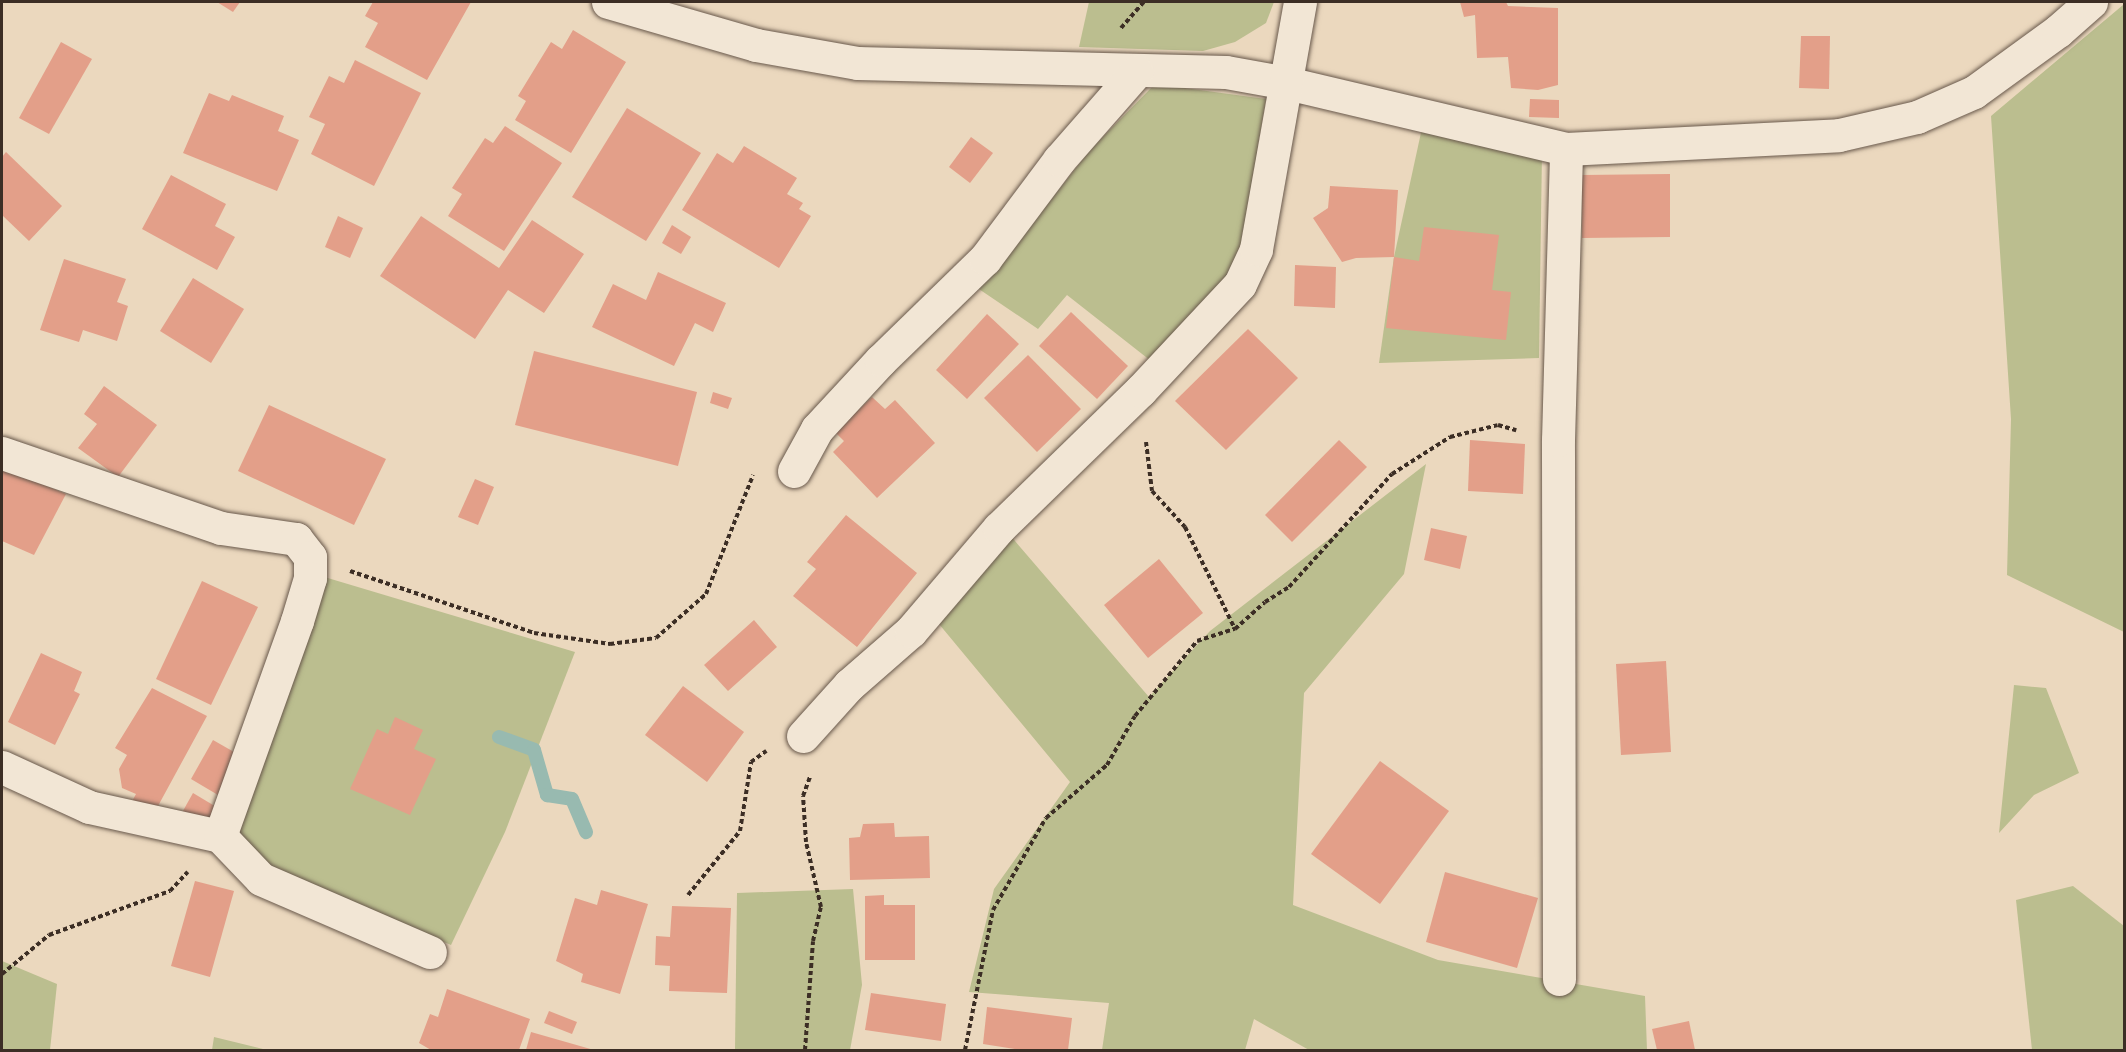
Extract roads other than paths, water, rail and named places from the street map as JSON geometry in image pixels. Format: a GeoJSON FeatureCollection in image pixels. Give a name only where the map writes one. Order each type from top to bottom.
{"type":"FeatureCollection","features":[{"type":"Feature","properties":{"kind":"street"},"geometry":{"type":"LineString","coordinates":[[608,2],[756,45],[857,63],[1226,72],[1287,83],[1566,149],[1839,135],[1917,117],[1974,92],[2058,31],[2091,2]]}},
{"type":"Feature","properties":{"kind":"street"},"geometry":{"type":"LineString","coordinates":[[803,736],[849,685],[911,631],[999,528],[1140,391],[1240,284],[1256,249],[1300,2]]}},
{"type":"Feature","properties":{"kind":"street"},"geometry":{"type":"LineString","coordinates":[[794,471],[817,429],[881,360],[985,259],[1059,160],[1137,71]]}},
{"type":"Feature","properties":{"kind":"street"},"geometry":{"type":"LineString","coordinates":[[1559,979],[1558,440],[1566,149]]}},
{"type":"Feature","properties":{"kind":"street"},"geometry":{"type":"LineString","coordinates":[[2,453],[221,528],[296,539],[310,557],[310,578],[297,621],[220,836]]}},
{"type":"Feature","properties":{"kind":"street"},"geometry":{"type":"LineString","coordinates":[[2,767],[89,807],[220,836],[261,879],[430,952]]}},
{"type":"Feature","properties":{"kind":"waterway"},"geometry":{"type":"LineString","coordinates":[[499,737],[534,750],[547,795],[572,799],[586,832]]}}]}
